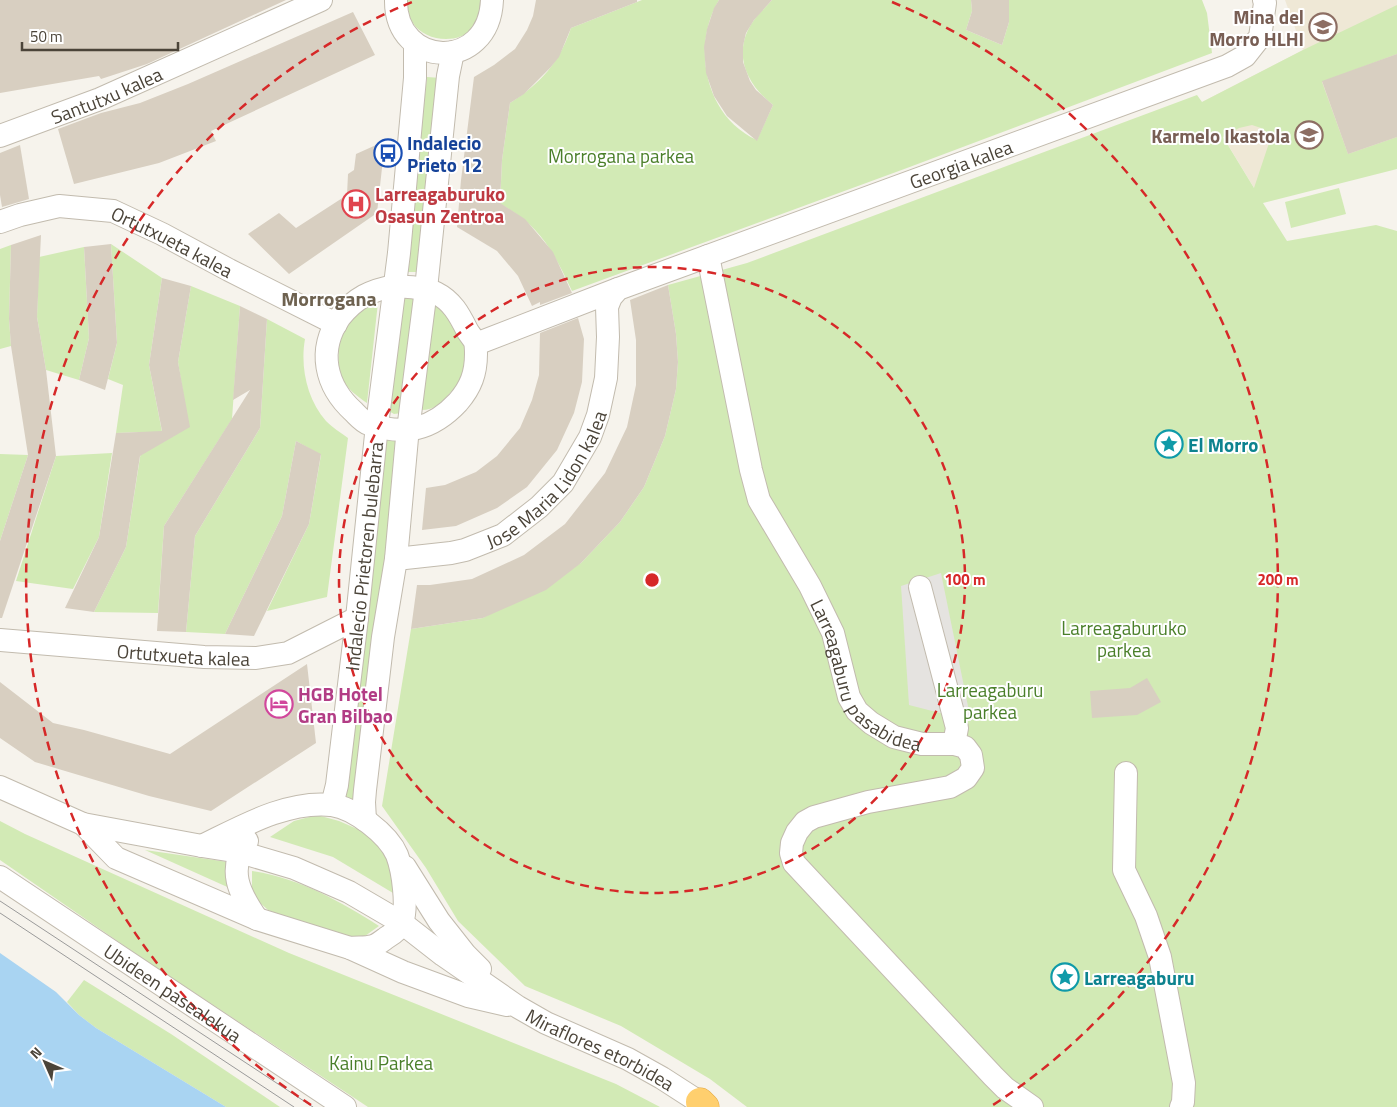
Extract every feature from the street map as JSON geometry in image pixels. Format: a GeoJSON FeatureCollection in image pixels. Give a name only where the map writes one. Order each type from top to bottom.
{"type":"FeatureCollection","features":[{"type":"Feature","properties":{"kind":"street","name":"Santutxu kalea"},"geometry":{"type":"LineString","coordinates":[[0,136],[100,99],[321,0]]}},
{"type":"Feature","properties":{"kind":"street"},"geometry":{"type":"LineString","coordinates":[[396,0],[399,21],[405,34],[416,44],[433,52],[453,52],[466,48],[478,39],[487,28],[492,14],[492,0]]}},
{"type":"Feature","properties":{"kind":"street","name":"Georgia kalea"},"geometry":{"type":"LineString","coordinates":[[476,344],[618,289],[1227,66],[1245,56],[1260,37],[1264,0]]}},
{"type":"Feature","properties":{"kind":"street","name":"Indalecio Prietoren bulebarra"},"geometry":{"type":"LineString","coordinates":[[332,805],[337,785],[377,426],[399,253],[416,44]]}},
{"type":"Feature","properties":{"kind":"street","name":"Indalecio Prietoren bulebarra"},"geometry":{"type":"LineString","coordinates":[[365,820],[365,790],[384,637],[396,559],[408,431],[426,289],[447,86],[453,52]]}},
{"type":"Feature","properties":{"kind":"street","name":"Ortutxueta kalea"},"geometry":{"type":"LineString","coordinates":[[0,222],[59,206],[113,211],[162,234],[336,324]]}},
{"type":"Feature","properties":{"kind":"street","name":"Larreagaburu pasabidea"},"geometry":{"type":"LineString","coordinates":[[708,256],[751,470],[759,500],[810,586],[833,633],[849,697],[857,711],[871,723],[894,737],[922,744],[965,746],[971,756],[973,768],[966,778],[950,787],[868,802],[814,817],[805,822],[796,832],[791,853],[794,863],[993,1076],[1032,1107]]}},
{"type":"Feature","properties":{"kind":"street","name":"Indalecio Prietoren bulebarra"},"geometry":{"type":"LineString","coordinates":[[394,286],[426,289],[435,292],[452,304],[462,318],[476,344],[474,378],[449,412],[437,420],[408,431],[392,430],[368,424],[345,404],[332,385],[326,364],[327,345],[336,324],[346,310],[362,297],[377,289],[394,286]]}},
{"type":"Feature","properties":{"kind":"street"},"geometry":{"type":"LineString","coordinates":[[578,304],[592,308],[606,317],[608,303],[618,289]]}},
{"type":"Feature","properties":{"kind":"street","name":"Jose Maria Lidon kalea"},"geometry":{"type":"LineString","coordinates":[[396,559],[458,552],[502,535],[539,507],[563,483],[590,437],[598,415],[606,378],[608,337],[606,317]]}},
{"type":"Feature","properties":{"kind":"street"},"geometry":{"type":"LineString","coordinates":[[920,587],[957,728],[954,744]]}},
{"type":"Feature","properties":{"kind":"street","name":"Ortutxueta kalea"},"geometry":{"type":"LineString","coordinates":[[0,640],[204,656],[256,658],[288,653],[357,618]]}},
{"type":"Feature","properties":{"kind":"street"},"geometry":{"type":"LineString","coordinates":[[1126,773],[1124,870],[1146,916],[1160,958],[1184,1083],[1183,1102],[1180,1107]]}},
{"type":"Feature","properties":{"kind":"street","name":"Miraflores etorbidea"},"geometry":{"type":"LineString","coordinates":[[0,787],[83,824],[240,852],[294,868],[349,892],[402,924],[518,1007],[546,1023],[622,1056],[662,1078],[704,1105]]}},
{"type":"Feature","properties":{"kind":"street","name":"Miraflores etorbidea"},"geometry":{"type":"LineString","coordinates":[[202,846],[255,820],[282,811],[304,806],[332,805],[345,809],[365,820],[379,831],[397,854],[439,921],[465,954],[518,1007]]}},
{"type":"Feature","properties":{"kind":"street","name":"Miraflores etorbidea"},"geometry":{"type":"LineString","coordinates":[[240,852],[250,838],[282,811]]}},
{"type":"Feature","properties":{"kind":"street","name":"Miraflores etorbidea"},"geometry":{"type":"LineString","coordinates":[[83,824],[116,858],[257,919],[350,948],[403,972],[468,996],[518,1007]]}},
{"type":"Feature","properties":{"kind":"street"},"geometry":{"type":"LineString","coordinates":[[240,852],[236,878],[243,898],[257,919]]}},
{"type":"Feature","properties":{"kind":"street","name":"Miraflores etorbidea"},"geometry":{"type":"LineString","coordinates":[[350,948],[374,946],[393,934],[402,924],[405,891],[397,854]]}},
{"type":"Feature","properties":{"kind":"street","name":"Ubideen pasealekua"},"geometry":{"type":"LineString","coordinates":[[0,877],[345,1107]]}},
{"type":"Feature","properties":{"kind":"shaded area","name":"Karmelo Ikastola"},"geometry":{"type":"Polygon","coordinates":[[[1285,0],[1397,0],[1397,168],[1262,201],[1202,102],[1303,50],[1285,0]]]}},
{"type":"Feature","properties":{"kind":"shaded area"},"geometry":{"type":"Polygon","coordinates":[[[941,573],[971,721],[909,705],[901,586],[941,573]]]}},
{"type":"Feature","properties":{"kind":"green space"},"geometry":{"type":"Polygon","coordinates":[[[407,0],[484,0],[478,19],[472,29],[458,37],[441,39],[425,34],[418,29],[410,18],[407,0]]]}},
{"type":"Feature","properties":{"kind":"green space","name":"Morrogana parkea"},"geometry":{"type":"Polygon","coordinates":[[[642,0],[719,0],[710,18],[706,38],[705,58],[708,79],[715,98],[725,115],[739,129],[757,140],[773,105],[763,97],[749,77],[745,67],[743,44],[754,20],[772,0],[971,0],[972,11],[966,30],[1002,45],[1009,22],[1009,0],[1202,0],[1207,13],[1212,53],[572,291],[544,240],[514,212],[500,204],[502,160],[510,103],[531,88],[548,71],[561,52],[571,28],[642,0]]]}},
{"type":"Feature","properties":{"kind":"green space","name":"Larreagaburu parkea"},"geometry":{"type":"Polygon","coordinates":[[[1397,5],[1397,54],[1322,82],[1348,154],[1397,137],[1397,169],[1263,203],[1287,241],[1376,225],[1397,231],[1397,1107],[747,1107],[710,1079],[621,1026],[525,986],[458,921],[426,868],[382,806],[411,629],[483,618],[581,563],[620,522],[644,487],[665,436],[676,389],[678,362],[676,334],[668,285],[747,263],[1197,95],[1202,102],[1303,50],[1397,5]],[[1252,125],[1239,128],[1223,137],[1254,188],[1270,140],[1261,128],[1252,125]]]}},
{"type":"Feature","properties":{"kind":"green space"},"geometry":{"type":"Polygon","coordinates":[[[427,77],[441,78],[418,272],[408,272],[407,254],[427,77]]]}},
{"type":"Feature","properties":{"kind":"green space"},"geometry":{"type":"Polygon","coordinates":[[[1339,188],[1346,214],[1291,228],[1285,202],[1339,188]]]}},
{"type":"Feature","properties":{"kind":"green space"},"geometry":{"type":"Polygon","coordinates":[[[111,244],[162,278],[149,365],[164,442],[185,405],[178,362],[191,286],[240,306],[232,419],[164,526],[158,613],[94,612],[126,547],[144,432],[116,433],[123,385],[108,379],[117,343],[111,244]]]}},
{"type":"Feature","properties":{"kind":"green space"},"geometry":{"type":"Polygon","coordinates":[[[11,245],[9,319],[11,346],[0,349],[0,249],[11,245]]]}},
{"type":"Feature","properties":{"kind":"green space"},"geometry":{"type":"Polygon","coordinates":[[[84,247],[89,338],[79,380],[46,370],[37,317],[39,257],[84,247]]]}},
{"type":"Feature","properties":{"kind":"green space"},"geometry":{"type":"Polygon","coordinates":[[[379,293],[367,403],[350,389],[342,378],[339,363],[339,345],[344,328],[351,315],[379,293]]]}},
{"type":"Feature","properties":{"kind":"green space"},"geometry":{"type":"Polygon","coordinates":[[[403,293],[415,294],[402,413],[394,414],[387,410],[403,293]]]}},
{"type":"Feature","properties":{"kind":"green space"},"geometry":{"type":"Polygon","coordinates":[[[431,300],[440,306],[454,322],[463,342],[465,363],[461,379],[447,397],[434,407],[421,410],[431,300]]]}},
{"type":"Feature","properties":{"kind":"green space"},"geometry":{"type":"Polygon","coordinates":[[[267,319],[305,339],[304,371],[314,403],[326,421],[348,438],[327,597],[267,611],[309,524],[321,455],[296,441],[282,516],[225,634],[186,632],[195,536],[260,428],[267,319]]]}},
{"type":"Feature","properties":{"kind":"green space"},"geometry":{"type":"Polygon","coordinates":[[[396,435],[388,555],[355,800],[351,801],[346,797],[387,437],[396,435]]]}},
{"type":"Feature","properties":{"kind":"green space"},"geometry":{"type":"Polygon","coordinates":[[[112,453],[99,537],[73,589],[16,581],[56,456],[112,453]]]}},
{"type":"Feature","properties":{"kind":"green space"},"geometry":{"type":"Polygon","coordinates":[[[0,454],[28,455],[0,541],[0,454]]]}},
{"type":"Feature","properties":{"kind":"green space"},"geometry":{"type":"Polygon","coordinates":[[[317,815],[339,821],[362,831],[383,850],[396,876],[398,896],[333,857],[270,837],[294,821],[317,815]]]}},
{"type":"Feature","properties":{"kind":"green space","name":"Kainu Parkea"},"geometry":{"type":"Polygon","coordinates":[[[0,821],[289,953],[616,1084],[660,1107],[368,1107],[142,958],[0,860],[0,821]]]}},
{"type":"Feature","properties":{"kind":"green space"},"geometry":{"type":"Polygon","coordinates":[[[145,850],[228,862],[234,890],[145,850]]]}},
{"type":"Feature","properties":{"kind":"green space"},"geometry":{"type":"Polygon","coordinates":[[[252,871],[269,874],[302,885],[334,899],[379,926],[365,936],[338,939],[268,910],[258,901],[252,888],[252,871]]]}},
{"type":"Feature","properties":{"kind":"green space"},"geometry":{"type":"Polygon","coordinates":[[[84,980],[171,1034],[280,1107],[226,1107],[96,1028],[79,1015],[67,1002],[84,980]]]}},
{"type":"Feature","properties":{"kind":"water"},"geometry":{"type":"Polygon","coordinates":[[[0,953],[56,992],[79,1015],[96,1028],[226,1107],[0,1107],[0,953]]]}},
{"type":"Feature","properties":{"kind":"building"},"geometry":{"type":"Polygon","coordinates":[[[0,0],[286,0],[147,64],[101,79],[99,76],[0,93],[0,0]]]}},
{"type":"Feature","properties":{"kind":"building"},"geometry":{"type":"Polygon","coordinates":[[[536,0],[637,0],[637,2],[571,28],[559,57],[524,94],[510,103],[502,160],[500,203],[525,219],[553,252],[572,293],[540,305],[540,302],[532,306],[518,276],[497,251],[457,227],[474,77],[515,49],[533,16],[536,0]]]}},
{"type":"Feature","properties":{"kind":"building"},"geometry":{"type":"Polygon","coordinates":[[[719,0],[772,0],[754,20],[746,33],[743,46],[743,62],[750,81],[756,90],[773,105],[757,141],[727,116],[714,96],[706,73],[704,47],[707,29],[714,8],[719,0]]]}},
{"type":"Feature","properties":{"kind":"building"},"geometry":{"type":"Polygon","coordinates":[[[971,0],[1009,0],[1009,22],[1002,45],[966,30],[972,11],[971,0]]]}},
{"type":"Feature","properties":{"kind":"building"},"geometry":{"type":"Polygon","coordinates":[[[353,12],[375,55],[211,131],[216,141],[159,163],[74,184],[58,129],[101,113],[140,103],[188,84],[353,12]]]}},
{"type":"Feature","properties":{"kind":"building"},"geometry":{"type":"Polygon","coordinates":[[[1397,54],[1397,137],[1348,154],[1322,81],[1397,54]]]}},
{"type":"Feature","properties":{"kind":"building","name":"Larreagaburuko Osasun Zentroa"},"geometry":{"type":"Polygon","coordinates":[[[385,141],[377,213],[289,274],[248,234],[279,213],[296,228],[347,195],[348,174],[354,170],[356,154],[385,141]]]}},
{"type":"Feature","properties":{"kind":"building"},"geometry":{"type":"Polygon","coordinates":[[[20,145],[29,199],[2,207],[0,195],[0,153],[20,145]]]}},
{"type":"Feature","properties":{"kind":"building"},"geometry":{"type":"Polygon","coordinates":[[[41,235],[37,317],[46,370],[56,456],[2,618],[0,618],[0,541],[28,455],[11,346],[9,319],[11,245],[41,235]]]}},
{"type":"Feature","properties":{"kind":"building"},"geometry":{"type":"Polygon","coordinates":[[[111,244],[117,343],[105,390],[79,380],[89,338],[84,247],[111,244]]]}},
{"type":"Feature","properties":{"kind":"building"},"geometry":{"type":"Polygon","coordinates":[[[162,278],[191,286],[178,362],[190,427],[140,456],[126,547],[94,612],[65,608],[99,537],[116,433],[162,431],[149,365],[162,278]]]}},
{"type":"Feature","properties":{"kind":"building"},"geometry":{"type":"Polygon","coordinates":[[[668,285],[676,334],[678,362],[676,389],[665,436],[644,487],[620,522],[581,563],[546,590],[483,618],[411,629],[417,585],[472,579],[524,555],[565,524],[605,473],[627,427],[636,385],[636,340],[630,300],[668,285]]]}},
{"type":"Feature","properties":{"kind":"building"},"geometry":{"type":"Polygon","coordinates":[[[240,306],[267,319],[260,428],[195,536],[186,632],[157,631],[164,526],[250,390],[233,400],[240,306]]]}},
{"type":"Feature","properties":{"kind":"building"},"geometry":{"type":"Polygon","coordinates":[[[578,318],[584,339],[582,382],[574,413],[557,450],[527,487],[497,508],[456,526],[422,530],[426,488],[445,485],[476,472],[497,456],[520,428],[532,400],[539,375],[540,333],[578,318]]]}},
{"type":"Feature","properties":{"kind":"building"},"geometry":{"type":"Polygon","coordinates":[[[296,441],[321,454],[309,524],[254,636],[225,634],[282,516],[296,441]]]}},
{"type":"Feature","properties":{"kind":"building","name":"HGB Hotel Gran Bilbao"},"geometry":{"type":"Polygon","coordinates":[[[307,664],[316,743],[211,811],[149,796],[35,762],[0,738],[0,682],[53,723],[170,754],[307,664]]]}},
{"type":"Feature","properties":{"kind":"building"},"geometry":{"type":"Polygon","coordinates":[[[1147,678],[1161,702],[1137,715],[1092,718],[1090,691],[1130,688],[1147,678]]]}},
{"type":"Feature","properties":{"kind":"tram line"},"geometry":{"type":"LineString","coordinates":[[0,901],[313,1107]]}},
{"type":"Feature","properties":{"kind":"tram line"},"geometry":{"type":"LineString","coordinates":[[0,913],[294,1107]]}},
{"type":"Feature","properties":{"kind":"place","name":"Mina del Morro HLHI"},"geometry":{"type":"Point","coordinates":[1323,27]}},
{"type":"Feature","properties":{"kind":"place","name":"Karmelo Ikastola"},"geometry":{"type":"Point","coordinates":[1309,135]}},
{"type":"Feature","properties":{"kind":"place","name":"Indalecio Prieto 12"},"geometry":{"type":"Point","coordinates":[388,153]}},
{"type":"Feature","properties":{"kind":"place","name":"Larreagaburuko Osasun Zentroa"},"geometry":{"type":"Point","coordinates":[356,204]}},
{"type":"Feature","properties":{"kind":"place","name":"El Morro"},"geometry":{"type":"Point","coordinates":[1169,444]}},
{"type":"Feature","properties":{"kind":"place","name":"HGB Hotel Gran Bilbao"},"geometry":{"type":"Point","coordinates":[279,704]}},
{"type":"Feature","properties":{"kind":"place","name":"Larreagaburu"},"geometry":{"type":"Point","coordinates":[1065,977]}},
{"type":"Feature","properties":{"kind":"district","name":"Morrogana"},"geometry":{"type":"Point","coordinates":[329,298]}},
{"type":"Feature","properties":{"kind":"park label","name":"Larreagaburuko parkea"},"geometry":{"type":"Point","coordinates":[1124,638]}}]}
